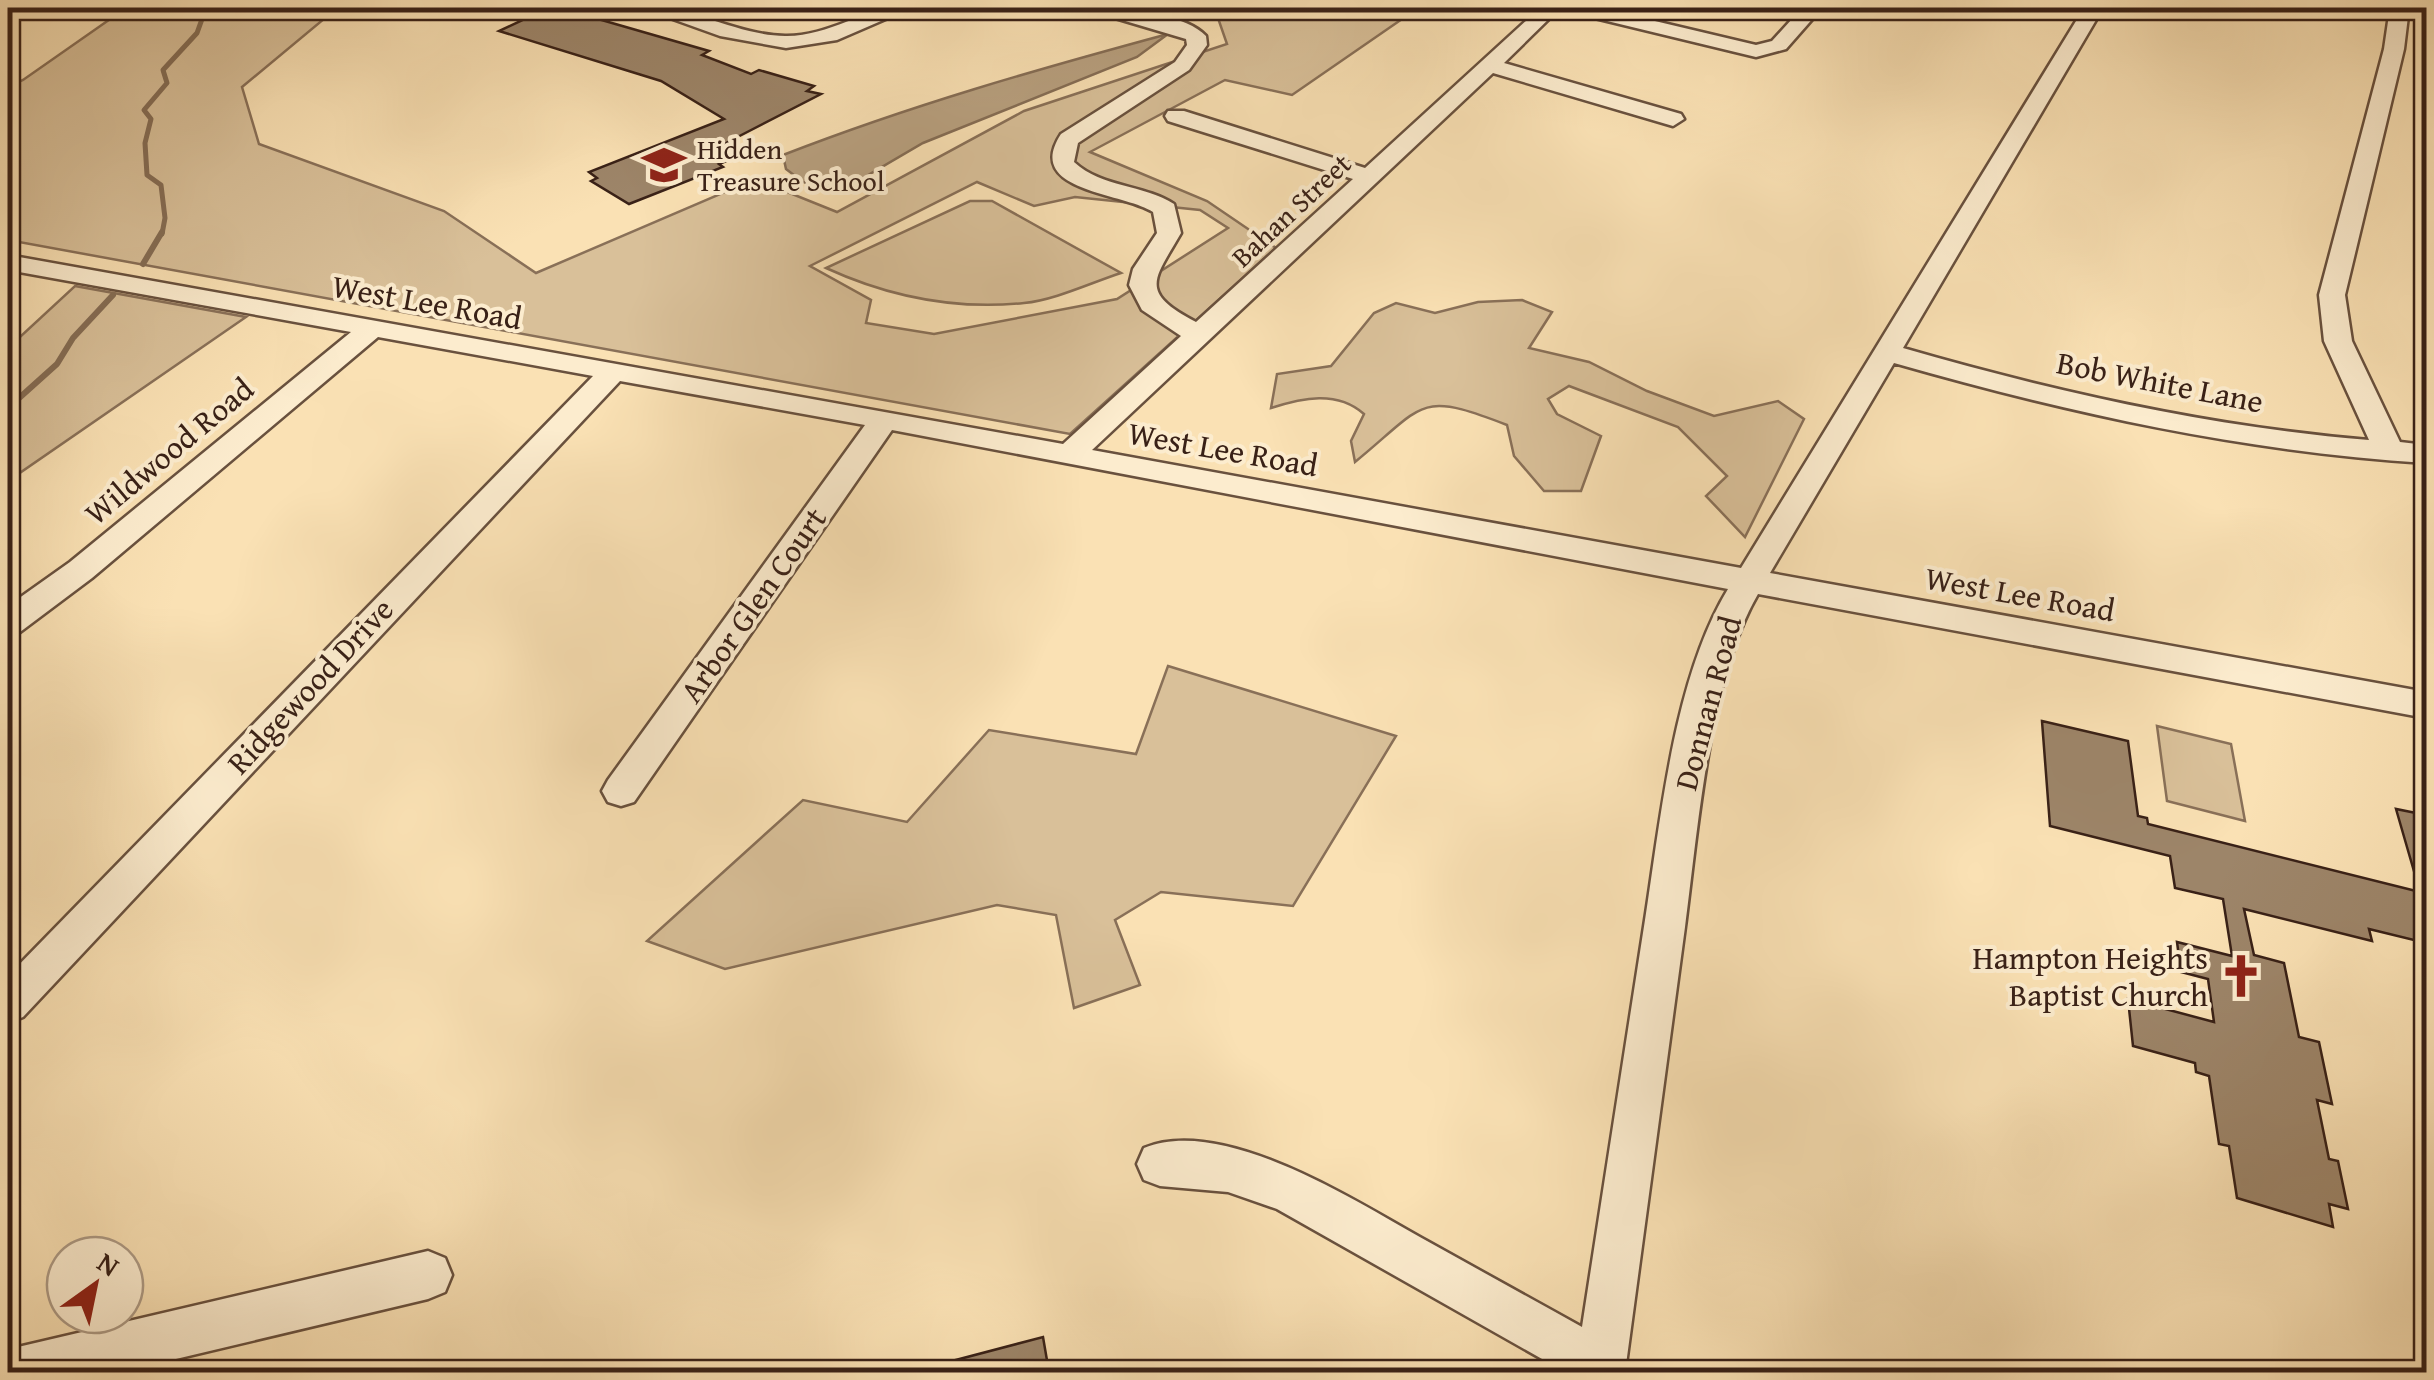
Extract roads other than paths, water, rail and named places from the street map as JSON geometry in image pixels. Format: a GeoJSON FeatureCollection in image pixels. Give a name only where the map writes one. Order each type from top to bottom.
{"type":"FeatureCollection","features":[{"type":"Feature","properties":{"kind":"street"},"geometry":{"type":"LineString","coordinates":[[652,8],[691,12],[765,40],[790,42],[827,36],[901,8]]}},
{"type":"Feature","properties":{"kind":"street"},"geometry":{"type":"LineString","coordinates":[[1102,8],[1185,29],[1196,36],[1197,45],[1188,60],[1170,74],[1068,139],[1062,151],[1063,164],[1081,180],[1149,198],[1164,209],[1170,233],[1143,274],[1142,288],[1158,310],[1200,335]]}},
{"type":"Feature","properties":{"kind":"street","name":"Bahan Street"},"geometry":{"type":"LineString","coordinates":[[1069,455],[1551,8]]}},
{"type":"Feature","properties":{"kind":"street"},"geometry":{"type":"LineString","coordinates":[[1578,8],[1756,51],[1779,45],[1812,8]]}},
{"type":"Feature","properties":{"kind":"street","name":"Donnan Road"},"geometry":{"type":"LineString","coordinates":[[1600,1369],[1694,734],[1730,615],[1884,351],[2093,8]]}},
{"type":"Feature","properties":{"kind":"street"},"geometry":{"type":"LineString","coordinates":[[2389,452],[2338,341],[2332,295],[2394,48],[2400,8]]}},
{"type":"Feature","properties":{"kind":"street"},"geometry":{"type":"LineString","coordinates":[[1490,66],[1673,118]]}},
{"type":"Feature","properties":{"kind":"street"},"geometry":{"type":"LineString","coordinates":[[1176,116],[1371,178]]}},
{"type":"Feature","properties":{"kind":"street","name":"West Lee Road"},"geometry":{"type":"LineString","coordinates":[[8,263],[614,370],[2426,705]]}},
{"type":"Feature","properties":{"kind":"street","name":"Wildwood Road"},"geometry":{"type":"LineString","coordinates":[[8,623],[81,570],[372,328]]}},
{"type":"Feature","properties":{"kind":"street","name":"Bob White Lane"},"geometry":{"type":"LineString","coordinates":[[1884,351],[2005,386],[2124,414],[2255,437],[2426,454]]}},
{"type":"Feature","properties":{"kind":"street","name":"Ridgewood Drive"},"geometry":{"type":"LineString","coordinates":[[8,1004],[614,370]]}},
{"type":"Feature","properties":{"kind":"street","name":"Arbor Glen Court"},"geometry":{"type":"LineString","coordinates":[[621,791],[884,420]]}},
{"type":"Feature","properties":{"kind":"street"},"geometry":{"type":"LineString","coordinates":[[1160,1164],[1228,1169],[1288,1190],[1600,1369]]}},
{"type":"Feature","properties":{"kind":"street"},"geometry":{"type":"LineString","coordinates":[[18,1372],[428,1275]]}},
{"type":"Feature","properties":{"kind":"waterway"},"geometry":{"type":"LineString","coordinates":[[162,234],[165,218],[161,185],[147,175],[145,143],[151,119],[144,110],[167,83],[163,70],[197,33],[206,8]]}},
{"type":"Feature","properties":{"kind":"waterway"},"geometry":{"type":"LineString","coordinates":[[143,264],[162,232]]}},
{"type":"Feature","properties":{"kind":"waterway"},"geometry":{"type":"LineString","coordinates":[[8,408],[57,364],[73,338],[113,295]]}},
{"type":"Feature","properties":{"kind":"place","name":"Hidden Treasure School"},"geometry":{"type":"Point","coordinates":[664,165]}},
{"type":"Feature","properties":{"kind":"place","name":"Hampton Heights Baptist Church"},"geometry":{"type":"Point","coordinates":[2241,976]}}]}
